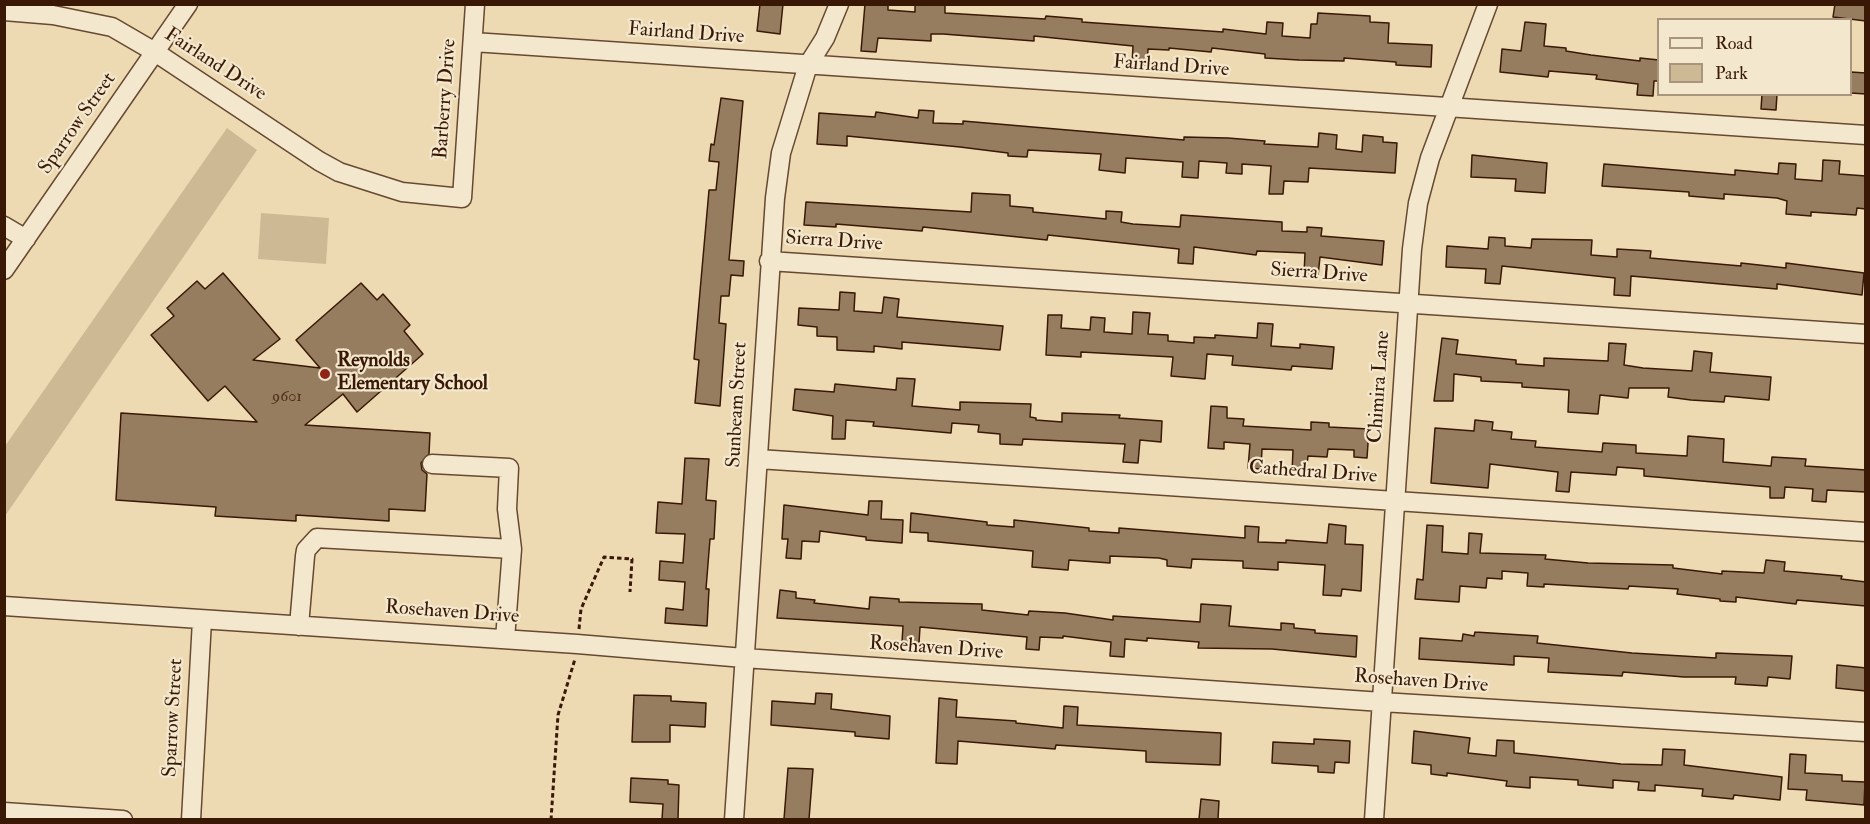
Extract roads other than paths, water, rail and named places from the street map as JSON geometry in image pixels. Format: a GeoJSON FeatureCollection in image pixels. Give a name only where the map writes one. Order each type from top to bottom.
{"type":"FeatureCollection","features":[{"type":"Feature","properties":{"kind":"street","name":"Sparrow Street"},"geometry":{"type":"LineString","coordinates":[[4,270],[188,4]]}},
{"type":"Feature","properties":{"kind":"street","name":"Barberry Drive"},"geometry":{"type":"LineString","coordinates":[[462,198],[475,4]]}},
{"type":"Feature","properties":{"kind":"street","name":"Sunbeam Street"},"geometry":{"type":"LineString","coordinates":[[734,819],[769,261],[781,153],[808,65],[825,38],[839,4]]}},
{"type":"Feature","properties":{"kind":"street","name":"Chimira Lane"},"geometry":{"type":"LineString","coordinates":[[1374,819],[1408,303],[1418,203],[1448,108],[1468,63],[1488,4]]}},
{"type":"Feature","properties":{"kind":"street","name":"Fairland Drive"},"geometry":{"type":"LineString","coordinates":[[4,11],[53,15],[112,27],[155,52],[339,172],[402,192],[462,198]]}},
{"type":"Feature","properties":{"kind":"street","name":"Fairland Drive"},"geometry":{"type":"LineString","coordinates":[[473,42],[1866,135]]}},
{"type":"Feature","properties":{"kind":"street"},"geometry":{"type":"LineString","coordinates":[[4,226],[26,239]]}},
{"type":"Feature","properties":{"kind":"street","name":"Sierra Drive"},"geometry":{"type":"LineString","coordinates":[[769,261],[1866,334]]}},
{"type":"Feature","properties":{"kind":"street","name":"Cathedral Drive"},"geometry":{"type":"LineString","coordinates":[[758,459],[1866,532]]}},
{"type":"Feature","properties":{"kind":"street"},"geometry":{"type":"LineString","coordinates":[[432,464],[508,468],[507,509],[512,549],[505,639]]}},
{"type":"Feature","properties":{"kind":"street"},"geometry":{"type":"LineString","coordinates":[[299,626],[306,550],[317,538],[512,549]]}},
{"type":"Feature","properties":{"kind":"street","name":"Rosehaven Drive"},"geometry":{"type":"LineString","coordinates":[[4,606],[577,644],[744,658],[1382,702],[1866,732]]}},
{"type":"Feature","properties":{"kind":"street","name":"Sparrow Street"},"geometry":{"type":"LineString","coordinates":[[191,819],[202,620]]}},
{"type":"Feature","properties":{"kind":"street"},"geometry":{"type":"LineString","coordinates":[[4,812],[123,819]]}},
{"type":"Feature","properties":{"kind":"place","name":"Reynolds Elementary School"},"geometry":{"type":"Point","coordinates":[325,374]}}]}
